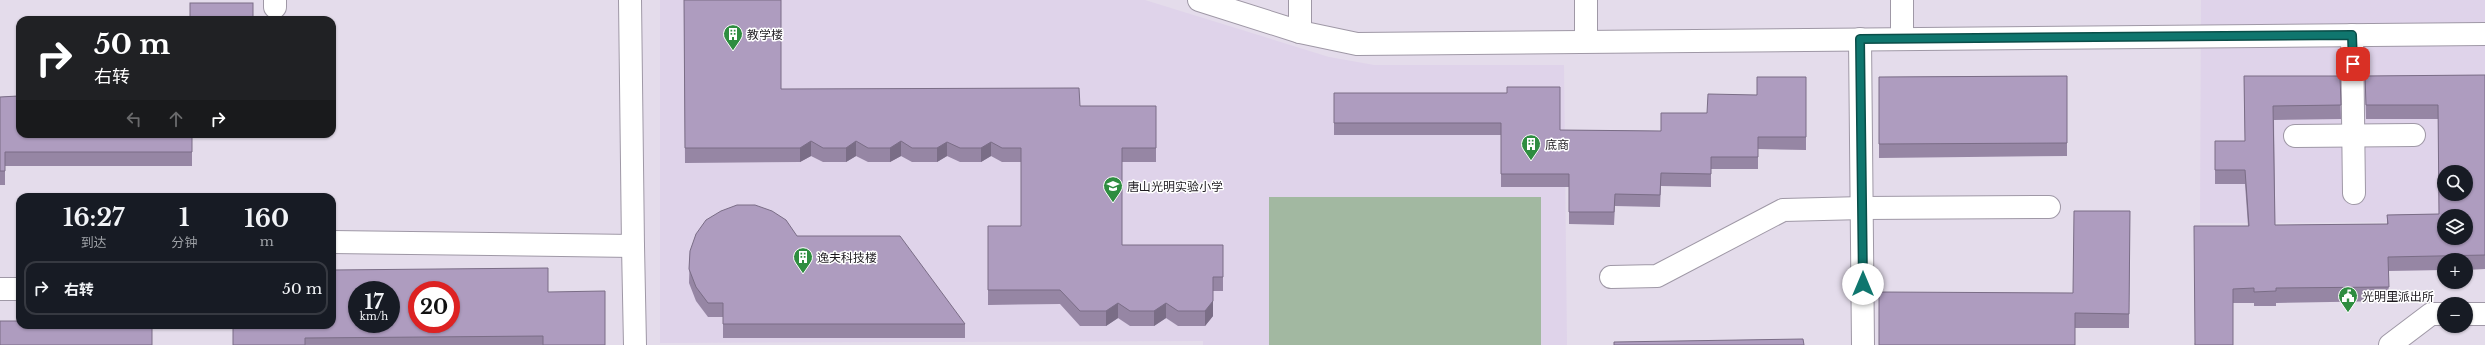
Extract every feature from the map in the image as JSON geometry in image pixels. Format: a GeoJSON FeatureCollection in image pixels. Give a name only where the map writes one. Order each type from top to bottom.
{"type":"FeatureCollection","features":[{"type":"Feature","properties":{"kind":"street"},"geometry":{"type":"LineString","coordinates":[[630,0],[635,345]]}},
{"type":"Feature","properties":{"kind":"street"},"geometry":{"type":"LineString","coordinates":[[1199,0],[1300,32],[1357,44],[2485,34]]}},
{"type":"Feature","properties":{"kind":"street"},"geometry":{"type":"LineString","coordinates":[[1300,0],[1300,32]]}},
{"type":"Feature","properties":{"kind":"street"},"geometry":{"type":"LineString","coordinates":[[1586,0],[1586,41]]}},
{"type":"Feature","properties":{"kind":"street"},"geometry":{"type":"LineString","coordinates":[[1902,0],[1902,38]]}},
{"type":"Feature","properties":{"kind":"street"},"geometry":{"type":"LineString","coordinates":[[2352,35],[2354,193]]}},
{"type":"Feature","properties":{"kind":"street"},"geometry":{"type":"LineString","coordinates":[[1860,39],[1863,208],[1863,345]]}},
{"type":"Feature","properties":{"kind":"street"},"geometry":{"type":"LineString","coordinates":[[2295,136],[2414,135]]}},
{"type":"Feature","properties":{"kind":"street"},"geometry":{"type":"LineString","coordinates":[[1611,278],[1657,276],[1783,210],[2049,207]]}},
{"type":"Feature","properties":{"kind":"street"},"geometry":{"type":"LineString","coordinates":[[336,242],[633,246]]}},
{"type":"Feature","properties":{"kind":"street"},"geometry":{"type":"LineString","coordinates":[[0,289],[16,289]]}},
{"type":"Feature","properties":{"kind":"street"},"geometry":{"type":"LineString","coordinates":[[2390,345],[2431,314],[2437,314]]}},
{"type":"Feature","properties":{"kind":"street"},"geometry":{"type":"LineString","coordinates":[[2473,314],[2485,314]]}},
{"type":"Feature","properties":{"kind":"shaded area","name":"唐山光明实验小学"},"geometry":{"type":"Polygon","coordinates":[[[660,0],[1145,0],[1329,57],[1374,65],[1564,65],[1567,345],[1203,345],[1203,341],[660,343],[660,0]]]}},
{"type":"Feature","properties":{"kind":"shaded area"},"geometry":{"type":"Polygon","coordinates":[[[2201,0],[2485,0],[2485,221],[2473,218],[2473,209],[2437,209],[2437,222],[2200,223],[2201,0]]]}},
{"type":"Feature","properties":{"kind":"green space"},"geometry":{"type":"Polygon","coordinates":[[[1269,197],[1541,197],[1541,345],[1269,345],[1269,197]]]}},
{"type":"Feature","properties":{"kind":"building"},"geometry":{"type":"Polygon","coordinates":[[[684,0],[781,0],[781,89],[1079,88],[1080,106],[1156,106],[1156,148],[1122,148],[1122,245],[1223,245],[1223,277],[1213,277],[1213,301],[1205,311],[1178,311],[1166,303],[1154,311],[1130,311],[1118,303],[1106,311],[1080,311],[1060,290],[988,290],[988,226],[1021,226],[1021,148],[1002,148],[991,142],[981,148],[960,148],[947,142],[937,148],[912,148],[901,141],[890,148],[868,148],[856,141],[846,148],[823,148],[811,141],[800,148],[685,148],[684,0]]]}},
{"type":"Feature","properties":{"kind":"building"},"geometry":{"type":"Polygon","coordinates":[[[190,3],[253,3],[253,16],[190,16],[190,3]]]}},
{"type":"Feature","properties":{"kind":"building"},"geometry":{"type":"Polygon","coordinates":[[[2485,75],[2485,255],[2473,255],[2473,253],[2437,253],[2437,256],[2388,257],[2389,287],[2276,288],[2276,291],[2254,292],[2254,288],[2233,289],[2233,345],[2195,345],[2194,226],[2249,226],[2245,170],[2215,170],[2215,141],[2245,141],[2244,76],[2340,76],[2341,105],[2273,106],[2275,225],[2388,224],[2387,215],[2437,214],[2437,245],[2473,245],[2473,209],[2439,209],[2439,201],[2473,201],[2473,165],[2439,165],[2438,105],[2366,105],[2365,76],[2485,75]]]}},
{"type":"Feature","properties":{"kind":"building"},"geometry":{"type":"Polygon","coordinates":[[[2067,76],[2067,143],[1879,144],[1879,77],[2067,76]]]}},
{"type":"Feature","properties":{"kind":"building"},"geometry":{"type":"Polygon","coordinates":[[[1757,77],[1806,77],[1806,137],[1758,137],[1758,157],[1711,157],[1711,174],[1661,173],[1660,195],[1615,194],[1614,212],[1569,212],[1569,174],[1501,174],[1501,123],[1334,123],[1334,93],[1507,93],[1507,87],[1560,87],[1560,130],[1661,131],[1661,113],[1707,113],[1708,94],[1757,95],[1757,77]]]}},
{"type":"Feature","properties":{"kind":"building"},"geometry":{"type":"Polygon","coordinates":[[[16,96],[16,138],[192,138],[192,152],[5,152],[5,171],[0,171],[0,97],[16,96]]]}},
{"type":"Feature","properties":{"kind":"building","name":"逸夫科技楼"},"geometry":{"type":"Polygon","coordinates":[[[737,205],[755,205],[772,211],[786,220],[797,236],[900,236],[965,324],[723,324],[723,303],[708,303],[696,287],[689,269],[690,251],[696,234],[706,220],[721,211],[737,205]]]}},
{"type":"Feature","properties":{"kind":"building"},"geometry":{"type":"Polygon","coordinates":[[[2074,211],[2130,211],[2129,314],[2075,313],[2075,345],[1879,345],[1879,292],[2073,293],[2074,211]]]}},
{"type":"Feature","properties":{"kind":"building"},"geometry":{"type":"Polygon","coordinates":[[[548,268],[548,292],[605,291],[605,345],[543,345],[543,336],[305,338],[305,345],[233,345],[233,329],[336,329],[336,270],[548,268]]]}},
{"type":"Feature","properties":{"kind":"building"},"geometry":{"type":"Polygon","coordinates":[[[0,321],[16,321],[16,329],[152,329],[152,345],[0,345],[0,321]]]}},
{"type":"Feature","properties":{"kind":"building"},"geometry":{"type":"Polygon","coordinates":[[[1803,339],[1804,345],[1614,345],[1614,342],[1803,339]]]}},
{"type":"Feature","properties":{"kind":"place","name":"教学楼"},"geometry":{"type":"Point","coordinates":[733,51]}},
{"type":"Feature","properties":{"kind":"place","name":"底商"},"geometry":{"type":"Point","coordinates":[1531,161]}},
{"type":"Feature","properties":{"kind":"place","name":"唐山光明实验小学"},"geometry":{"type":"Point","coordinates":[1113,203]}},
{"type":"Feature","properties":{"kind":"place","name":"逸夫科技楼"},"geometry":{"type":"Point","coordinates":[803,274]}},
{"type":"Feature","properties":{"kind":"place","name":"光明里派出所"},"geometry":{"type":"Point","coordinates":[2348,313]}},
{"type":"Feature","properties":{"kind":"route"},"geometry":{"type":"LineString","coordinates":[[1863,284],[1860,39],[2352,35],[2353,64]]}}]}
